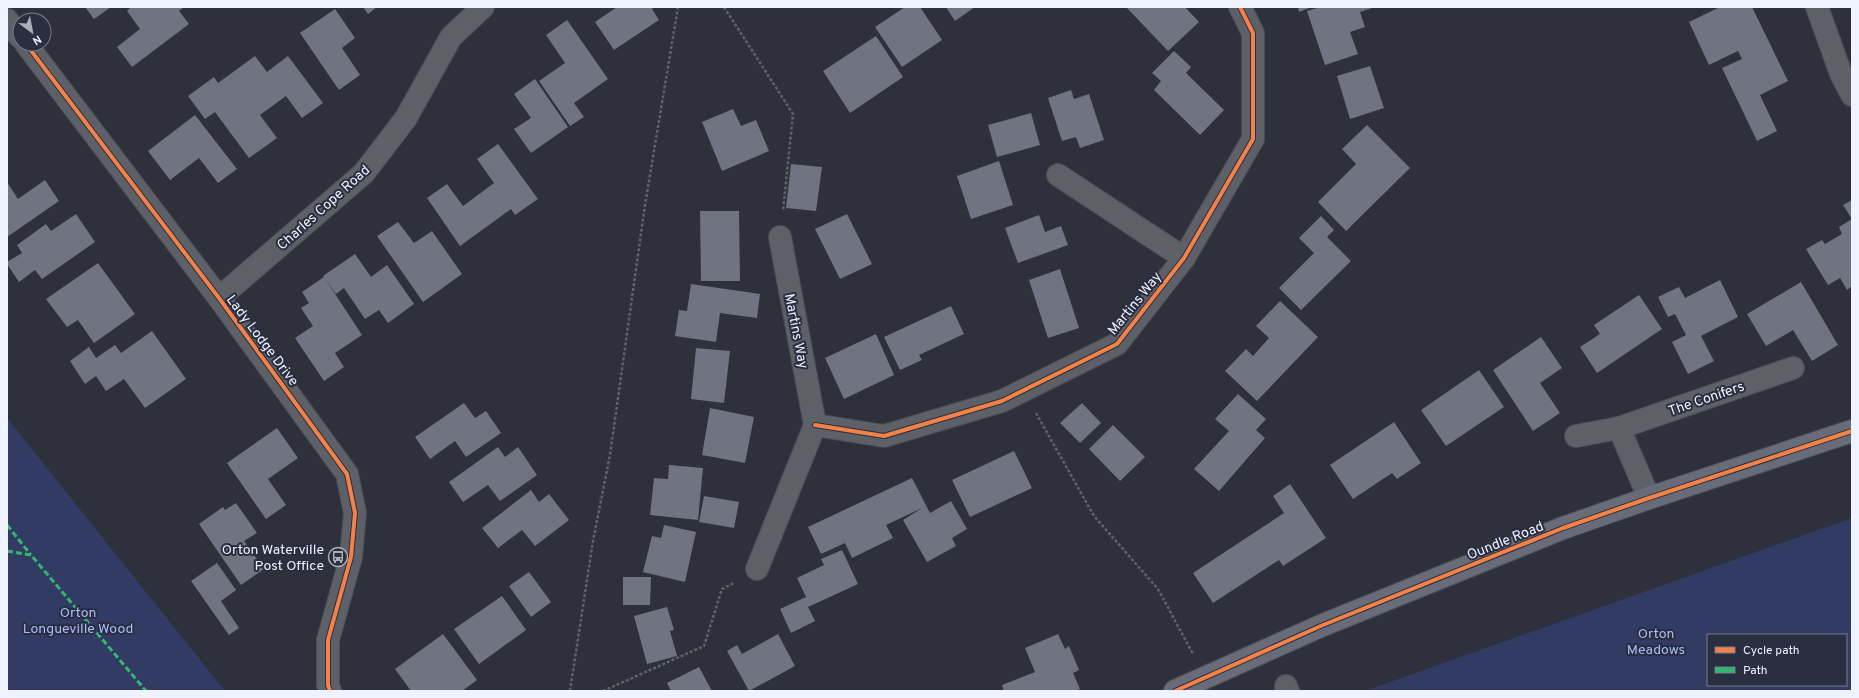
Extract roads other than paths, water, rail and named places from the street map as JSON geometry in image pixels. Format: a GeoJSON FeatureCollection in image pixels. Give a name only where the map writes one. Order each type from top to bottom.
{"type":"FeatureCollection","features":[{"type":"Feature","properties":{"kind":"main road","name":"Oundle Road"},"geometry":{"type":"LineString","coordinates":[[1175,691],[1323,625],[1563,528],[1852,432]]}},
{"type":"Feature","properties":{"kind":"street","name":"Charles Cope Road"},"geometry":{"type":"LineString","coordinates":[[219,298],[364,173],[406,118],[451,37],[483,7]]}},
{"type":"Feature","properties":{"kind":"street","name":"Martins Way"},"geometry":{"type":"LineString","coordinates":[[780,237],[815,425],[884,436],[1002,401],[1117,344],[1184,258],[1253,140],[1252,33],[1240,7]]}},
{"type":"Feature","properties":{"kind":"street"},"geometry":{"type":"LineString","coordinates":[[1817,7],[1841,74],[1852,95]]}},
{"type":"Feature","properties":{"kind":"street","name":"Lady Lodge Drive"},"geometry":{"type":"LineString","coordinates":[[32,52],[219,298],[347,474],[355,513],[351,557],[328,640],[328,685],[330,691]]}},
{"type":"Feature","properties":{"kind":"street"},"geometry":{"type":"LineString","coordinates":[[1058,175],[1184,258]]}},
{"type":"Feature","properties":{"kind":"street","name":"The Conifers"},"geometry":{"type":"LineString","coordinates":[[1576,436],[1619,428],[1793,368]]}},
{"type":"Feature","properties":{"kind":"street"},"geometry":{"type":"LineString","coordinates":[[758,569],[815,425]]}},
{"type":"Feature","properties":{"kind":"street"},"geometry":{"type":"LineString","coordinates":[[1619,428],[1650,498]]}},
{"type":"Feature","properties":{"kind":"place","name":"Orton Waterville Post Office"},"geometry":{"type":"Point","coordinates":[338,557]}},
{"type":"Feature","properties":{"kind":"park label","name":"Orton Longueville Wood"},"geometry":{"type":"Point","coordinates":[78,620]}},
{"type":"Feature","properties":{"kind":"park label","name":"Orton Meadows"},"geometry":{"type":"Point","coordinates":[1656,642]}}]}
